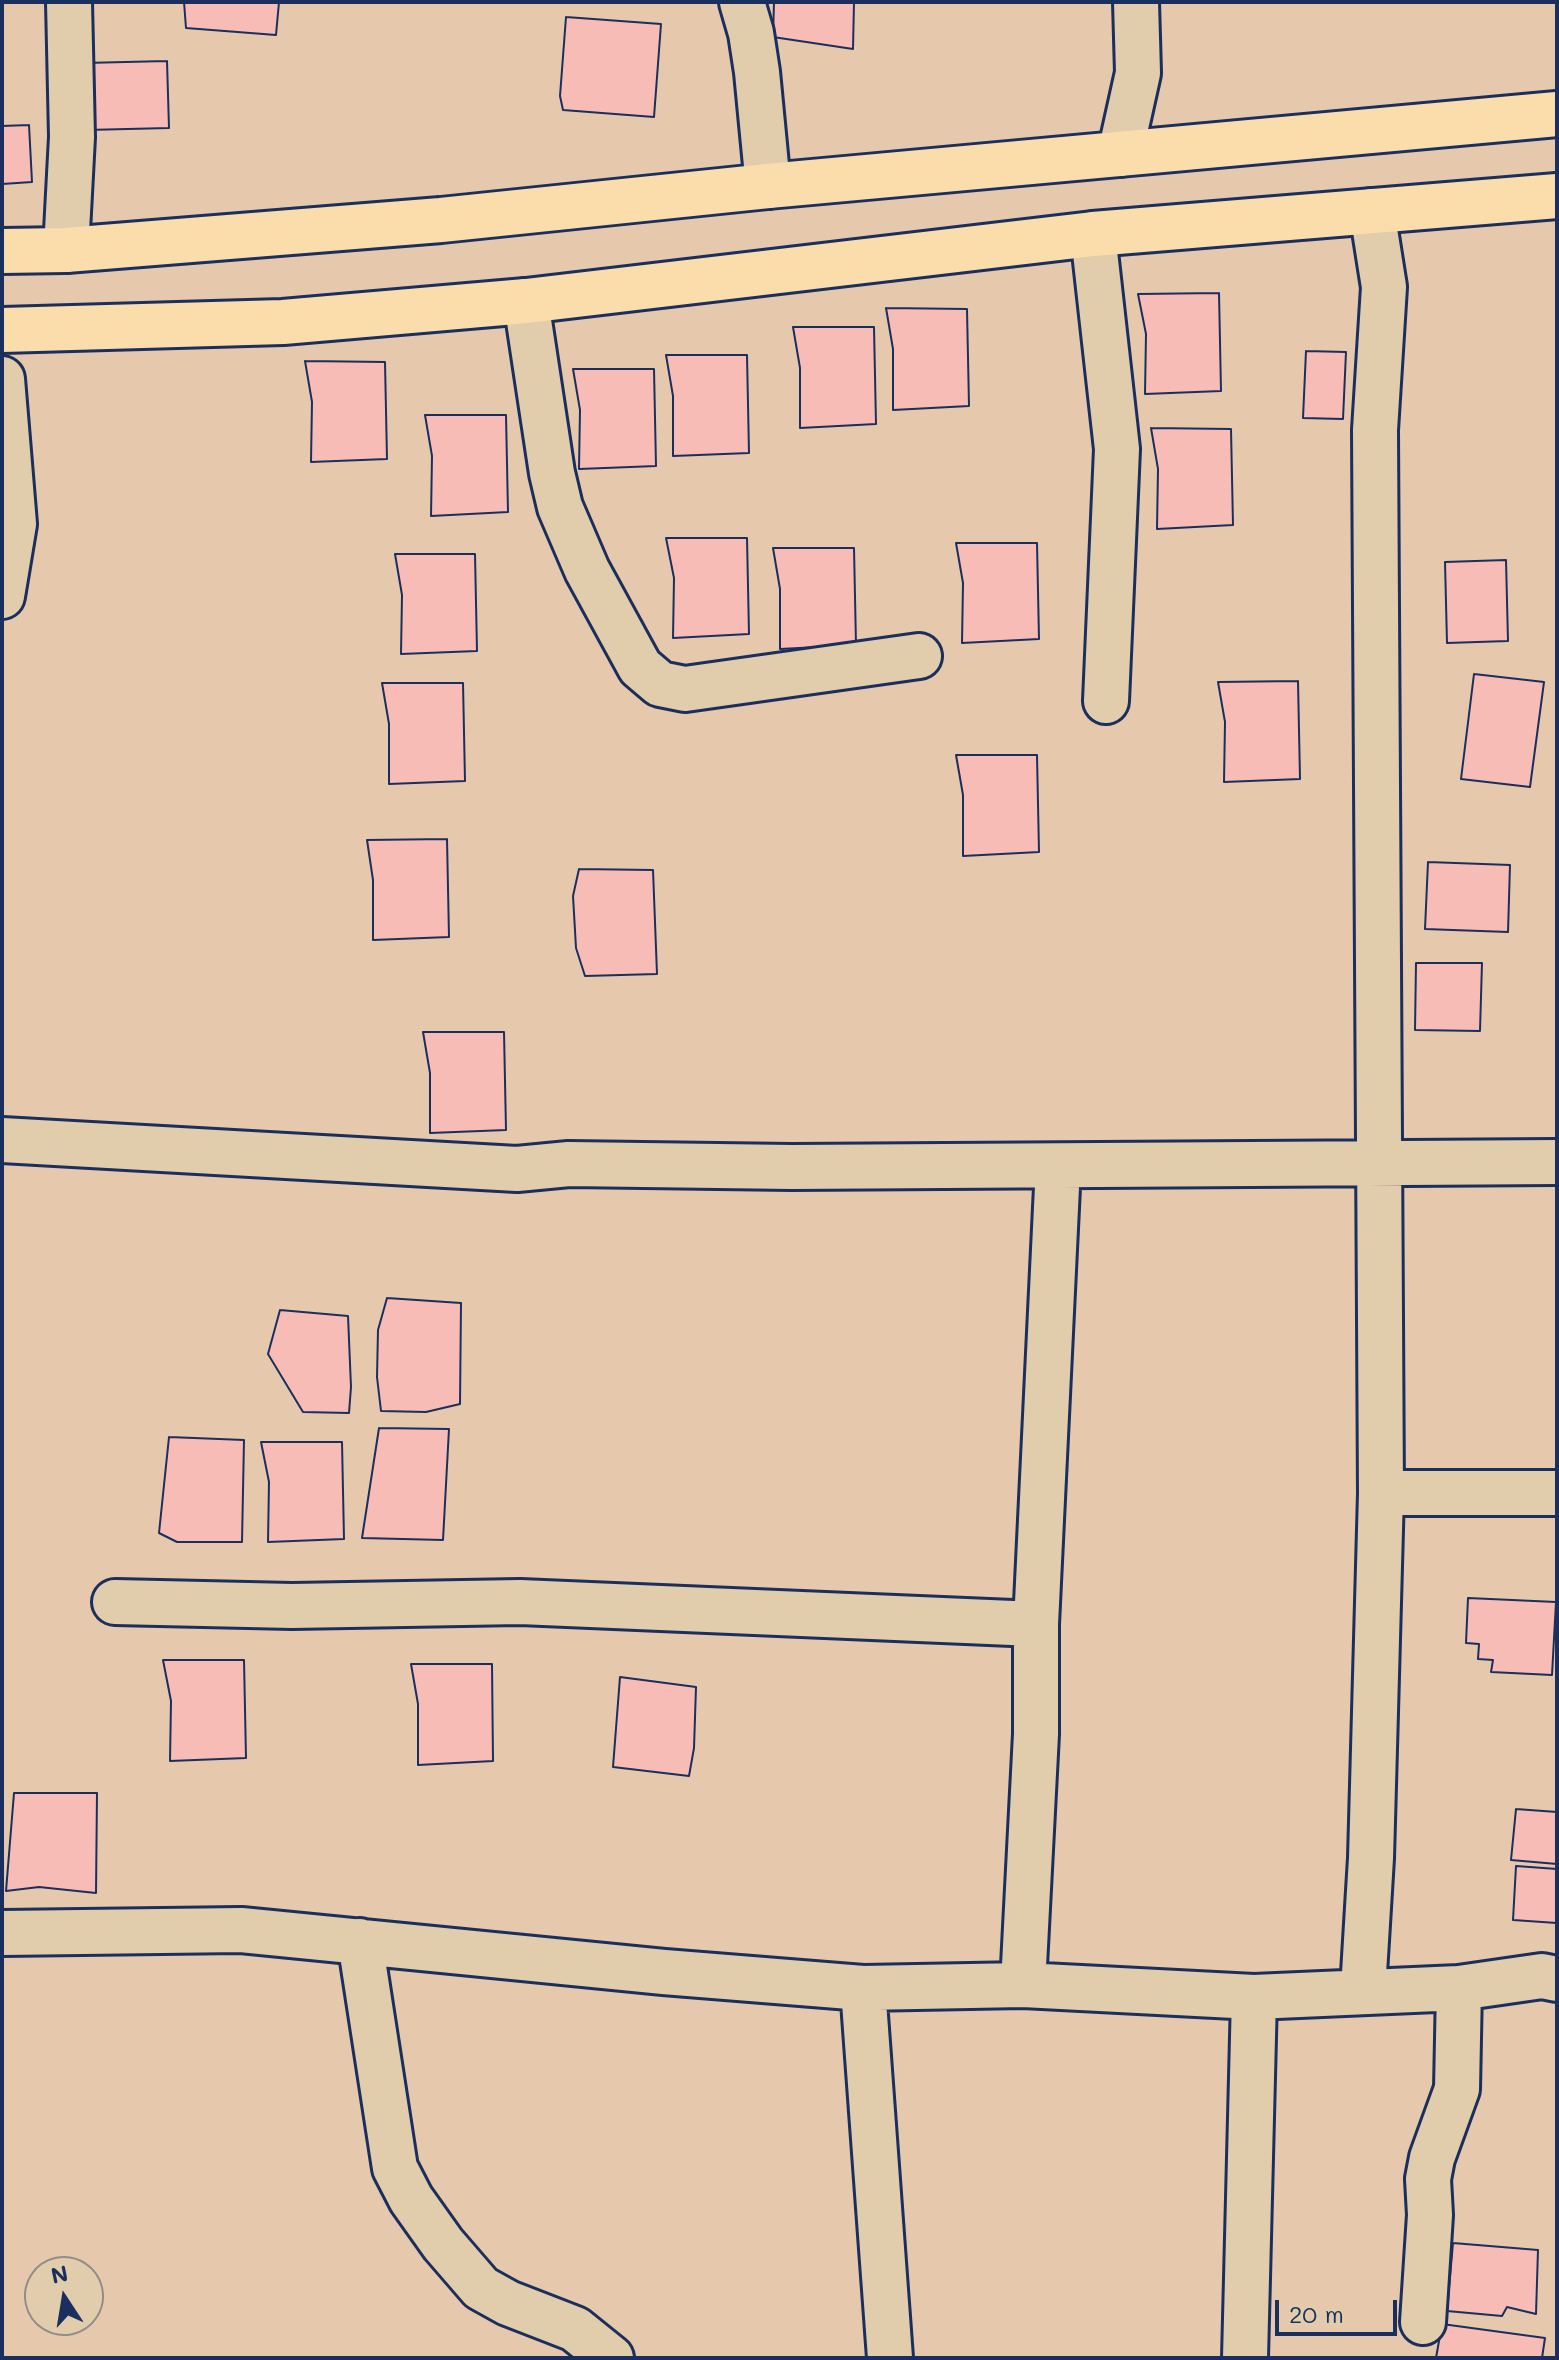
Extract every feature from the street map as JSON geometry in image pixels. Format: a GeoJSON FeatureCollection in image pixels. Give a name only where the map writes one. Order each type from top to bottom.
{"type":"FeatureCollection","features":[{"type":"Feature","properties":{"kind":"main road"},"geometry":{"type":"LineString","coordinates":[[2,251],[66,250],[441,220],[768,186],[1557,114]]}},
{"type":"Feature","properties":{"kind":"main road"},"geometry":{"type":"LineString","coordinates":[[2,330],[283,322],[526,301],[1093,234],[1557,196]]}},
{"type":"Feature","properties":{"kind":"street"},"geometry":{"type":"LineString","coordinates":[[66,250],[72,137],[69,2]]}},
{"type":"Feature","properties":{"kind":"street"},"geometry":{"type":"LineString","coordinates":[[742,2],[757,72],[768,186]]}},
{"type":"Feature","properties":{"kind":"street"},"geometry":{"type":"LineString","coordinates":[[1120,154],[1138,73],[1136,2]]}},
{"type":"Feature","properties":{"kind":"street"},"geometry":{"type":"LineString","coordinates":[[1363,1990],[1371,1858],[1381,1493],[1375,430],[1384,287],[1372,211]]}},
{"type":"Feature","properties":{"kind":"street"},"geometry":{"type":"LineString","coordinates":[[1093,234],[1117,449],[1106,701]]}},
{"type":"Feature","properties":{"kind":"street"},"geometry":{"type":"LineString","coordinates":[[526,301],[560,507],[587,570],[640,667],[660,684],[685,689],[919,656]]}},
{"type":"Feature","properties":{"kind":"street"},"geometry":{"type":"LineString","coordinates":[[2,379],[14,524],[2,596]]}},
{"type":"Feature","properties":{"kind":"street"},"geometry":{"type":"LineString","coordinates":[[2,1140],[517,1169],[569,1164],[792,1167],[1557,1162]]}},
{"type":"Feature","properties":{"kind":"street"},"geometry":{"type":"LineString","coordinates":[[1023,1985],[1036,1734],[1036,1624],[1058,1166]]}},
{"type":"Feature","properties":{"kind":"street"},"geometry":{"type":"LineString","coordinates":[[1381,1493],[1557,1493]]}},
{"type":"Feature","properties":{"kind":"street"},"geometry":{"type":"LineString","coordinates":[[115,1602],[292,1606],[520,1602],[1036,1624]]}},
{"type":"Feature","properties":{"kind":"street"},"geometry":{"type":"LineString","coordinates":[[2,1933],[241,1930],[664,1972],[863,1988],[1023,1985],[1254,1997],[1459,1988],[1542,1976],[1557,1979]]}},
{"type":"Feature","properties":{"kind":"street"},"geometry":{"type":"LineString","coordinates":[[360,1941],[395,2168],[411,2199],[443,2244],[481,2288],[508,2303],[575,2329],[611,2358]]}},
{"type":"Feature","properties":{"kind":"street"},"geometry":{"type":"LineString","coordinates":[[863,1988],[890,2358]]}},
{"type":"Feature","properties":{"kind":"street"},"geometry":{"type":"LineString","coordinates":[[1423,2322],[1430,2215],[1428,2179],[1432,2158],[1457,2089],[1459,1988]]}},
{"type":"Feature","properties":{"kind":"street"},"geometry":{"type":"LineString","coordinates":[[1245,2358],[1254,1997]]}},
{"type":"Feature","properties":{"kind":"building"},"geometry":{"type":"Polygon","coordinates":[[[184,2],[279,2],[276,35],[186,28],[184,2]]]}},
{"type":"Feature","properties":{"kind":"building"},"geometry":{"type":"Polygon","coordinates":[[[774,2],[854,2],[853,49],[773,37],[774,2]]]}},
{"type":"Feature","properties":{"kind":"building"},"geometry":{"type":"Polygon","coordinates":[[[566,17],[661,24],[654,117],[563,110],[560,96],[566,17]]]}},
{"type":"Feature","properties":{"kind":"building"},"geometry":{"type":"Polygon","coordinates":[[[167,61],[169,128],[86,130],[84,63],[167,61]]]}},
{"type":"Feature","properties":{"kind":"building"},"geometry":{"type":"Polygon","coordinates":[[[29,125],[32,182],[2,184],[2,126],[29,125]]]}},
{"type":"Feature","properties":{"kind":"building"},"geometry":{"type":"Polygon","coordinates":[[[1219,293],[1221,391],[1145,394],[1146,334],[1138,294],[1219,293]]]}},
{"type":"Feature","properties":{"kind":"building"},"geometry":{"type":"Polygon","coordinates":[[[886,308],[967,309],[969,406],[893,410],[893,349],[886,308]]]}},
{"type":"Feature","properties":{"kind":"building"},"geometry":{"type":"Polygon","coordinates":[[[793,327],[874,327],[876,424],[800,428],[800,368],[793,327]]]}},
{"type":"Feature","properties":{"kind":"building"},"geometry":{"type":"Polygon","coordinates":[[[1306,351],[1346,352],[1343,419],[1303,418],[1306,351]]]}},
{"type":"Feature","properties":{"kind":"building"},"geometry":{"type":"Polygon","coordinates":[[[666,355],[747,355],[749,453],[673,456],[673,396],[666,355]]]}},
{"type":"Feature","properties":{"kind":"building"},"geometry":{"type":"Polygon","coordinates":[[[305,361],[385,362],[387,459],[311,462],[312,402],[305,361]]]}},
{"type":"Feature","properties":{"kind":"building"},"geometry":{"type":"Polygon","coordinates":[[[573,369],[654,369],[656,466],[579,469],[580,410],[573,369]]]}},
{"type":"Feature","properties":{"kind":"building"},"geometry":{"type":"Polygon","coordinates":[[[425,415],[506,415],[508,512],[431,516],[432,456],[425,415]]]}},
{"type":"Feature","properties":{"kind":"building"},"geometry":{"type":"Polygon","coordinates":[[[1151,428],[1231,429],[1233,525],[1157,529],[1158,469],[1151,428]]]}},
{"type":"Feature","properties":{"kind":"building"},"geometry":{"type":"Polygon","coordinates":[[[666,538],[747,538],[749,634],[673,638],[674,578],[666,538]]]}},
{"type":"Feature","properties":{"kind":"building"},"geometry":{"type":"Polygon","coordinates":[[[956,543],[1037,543],[1039,639],[962,643],[963,583],[956,543]]]}},
{"type":"Feature","properties":{"kind":"building"},"geometry":{"type":"Polygon","coordinates":[[[773,548],[854,548],[856,645],[780,649],[780,589],[773,548]]]}},
{"type":"Feature","properties":{"kind":"building"},"geometry":{"type":"Polygon","coordinates":[[[395,554],[475,554],[477,651],[401,654],[402,595],[395,554]]]}},
{"type":"Feature","properties":{"kind":"building"},"geometry":{"type":"Polygon","coordinates":[[[1506,560],[1508,641],[1447,643],[1445,562],[1506,560]]]}},
{"type":"Feature","properties":{"kind":"building"},"geometry":{"type":"Polygon","coordinates":[[[1474,674],[1544,682],[1530,787],[1461,779],[1474,674]]]}},
{"type":"Feature","properties":{"kind":"building"},"geometry":{"type":"Polygon","coordinates":[[[1298,681],[1300,779],[1224,782],[1225,722],[1218,682],[1298,681]]]}},
{"type":"Feature","properties":{"kind":"building"},"geometry":{"type":"Polygon","coordinates":[[[382,683],[463,683],[465,781],[389,784],[389,724],[382,683]]]}},
{"type":"Feature","properties":{"kind":"building"},"geometry":{"type":"Polygon","coordinates":[[[956,755],[1037,755],[1039,852],[963,856],[963,795],[956,755]]]}},
{"type":"Feature","properties":{"kind":"building"},"geometry":{"type":"Polygon","coordinates":[[[447,839],[449,937],[373,940],[373,880],[367,840],[447,839]]]}},
{"type":"Feature","properties":{"kind":"building"},"geometry":{"type":"Polygon","coordinates":[[[1428,862],[1510,865],[1508,932],[1425,929],[1428,862]]]}},
{"type":"Feature","properties":{"kind":"building"},"geometry":{"type":"Polygon","coordinates":[[[579,869],[653,870],[657,974],[585,976],[576,948],[573,896],[579,869]]]}},
{"type":"Feature","properties":{"kind":"building"},"geometry":{"type":"Polygon","coordinates":[[[1416,963],[1482,963],[1480,1031],[1415,1030],[1416,963]]]}},
{"type":"Feature","properties":{"kind":"building"},"geometry":{"type":"Polygon","coordinates":[[[423,1032],[504,1032],[506,1130],[430,1133],[430,1073],[423,1032]]]}},
{"type":"Feature","properties":{"kind":"building"},"geometry":{"type":"Polygon","coordinates":[[[387,1298],[461,1303],[460,1404],[426,1412],[381,1411],[377,1377],[378,1330],[387,1298]]]}},
{"type":"Feature","properties":{"kind":"building"},"geometry":{"type":"Polygon","coordinates":[[[280,1310],[348,1316],[349,1413],[303,1412],[268,1354],[280,1310]]]}},
{"type":"Feature","properties":{"kind":"building"},"geometry":{"type":"Polygon","coordinates":[[[379,1428],[449,1429],[443,1540],[362,1538],[379,1428]]]}},
{"type":"Feature","properties":{"kind":"building"},"geometry":{"type":"Polygon","coordinates":[[[169,1437],[244,1440],[242,1542],[177,1542],[159,1533],[169,1437]]]}},
{"type":"Feature","properties":{"kind":"building"},"geometry":{"type":"Polygon","coordinates":[[[261,1442],[342,1442],[344,1539],[268,1542],[269,1482],[261,1442]]]}},
{"type":"Feature","properties":{"kind":"building"},"geometry":{"type":"Polygon","coordinates":[[[1468,1598],[1556,1602],[1552,1675],[1491,1672],[1493,1660],[1478,1659],[1479,1644],[1466,1643],[1468,1598]]]}},
{"type":"Feature","properties":{"kind":"building"},"geometry":{"type":"Polygon","coordinates":[[[163,1660],[244,1660],[246,1758],[170,1761],[171,1701],[163,1660]]]}},
{"type":"Feature","properties":{"kind":"building"},"geometry":{"type":"Polygon","coordinates":[[[411,1664],[492,1664],[493,1761],[418,1765],[418,1704],[411,1664]]]}},
{"type":"Feature","properties":{"kind":"building"},"geometry":{"type":"Polygon","coordinates":[[[620,1677],[696,1687],[694,1748],[689,1776],[613,1767],[620,1677]]]}},
{"type":"Feature","properties":{"kind":"building"},"geometry":{"type":"Polygon","coordinates":[[[14,1793],[97,1793],[96,1893],[39,1887],[6,1891],[14,1793]]]}},
{"type":"Feature","properties":{"kind":"building"},"geometry":{"type":"Polygon","coordinates":[[[1516,1809],[1557,1812],[1557,1864],[1511,1860],[1516,1809]]]}},
{"type":"Feature","properties":{"kind":"building"},"geometry":{"type":"Polygon","coordinates":[[[1516,1866],[1557,1869],[1557,1923],[1513,1920],[1516,1866]]]}},
{"type":"Feature","properties":{"kind":"building"},"geometry":{"type":"Polygon","coordinates":[[[1453,2243],[1538,2250],[1536,2314],[1507,2307],[1502,2316],[1447,2311],[1453,2243]]]}},
{"type":"Feature","properties":{"kind":"building"},"geometry":{"type":"Polygon","coordinates":[[[1442,2324],[1545,2338],[1542,2358],[1436,2358],[1442,2324]]]}}]}
